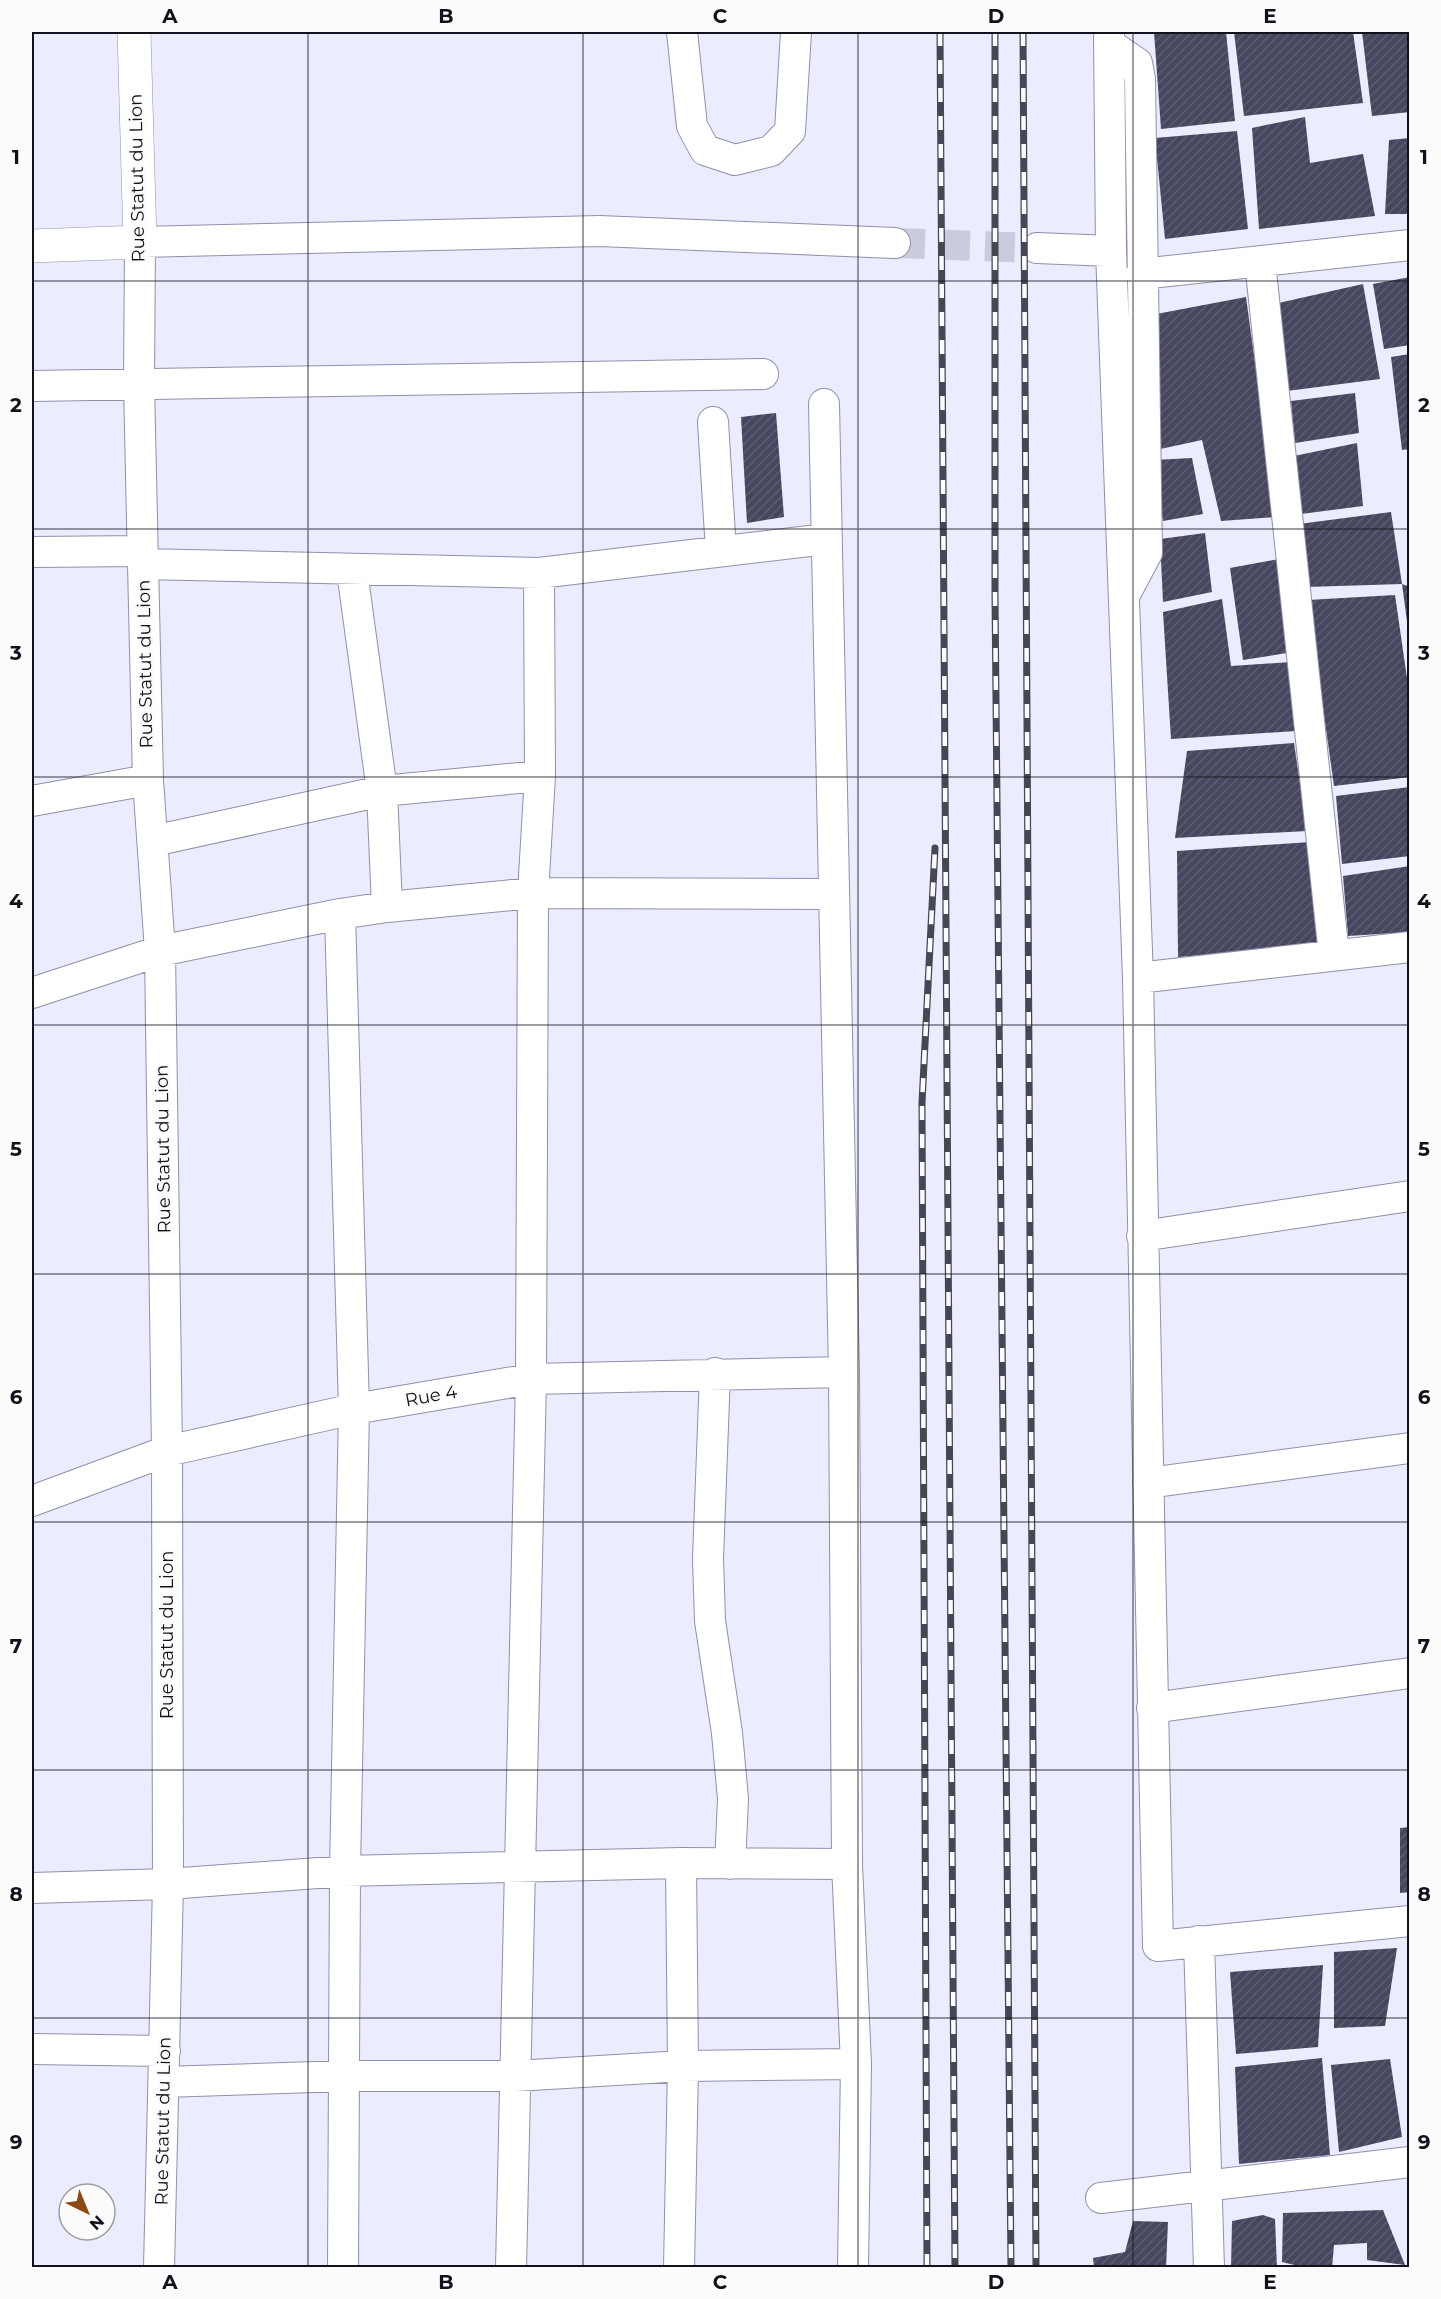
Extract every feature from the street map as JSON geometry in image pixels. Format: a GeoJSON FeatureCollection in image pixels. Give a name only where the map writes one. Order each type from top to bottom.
{"type":"FeatureCollection","features":[{"type":"Feature","properties":{"kind":"street","name":"Rue Statut du Lion"},"geometry":{"type":"LineString","coordinates":[[134,32],[140,242],[139,384],[148,780],[160,951],[167,1451],[168,1884],[159,2268]]}},
{"type":"Feature","properties":{"kind":"street"},"geometry":{"type":"LineString","coordinates":[[682,32],[692,126],[705,150],[735,160],[771,151],[790,131],[796,32]]}},
{"type":"Feature","properties":{"kind":"street"},"geometry":{"type":"LineString","coordinates":[[1109,38],[1111,251],[1138,978],[1158,1946],[1410,1921]]}},
{"type":"Feature","properties":{"kind":"street"},"geometry":{"type":"LineString","coordinates":[[1109,38],[1137,63],[1140,79],[1147,553],[1124,596]]}},
{"type":"Feature","properties":{"kind":"street"},"geometry":{"type":"LineString","coordinates":[[32,246],[599,231],[895,243]]}},
{"type":"Feature","properties":{"kind":"street"},"geometry":{"type":"LineString","coordinates":[[1142,274],[1410,245]]}},
{"type":"Feature","properties":{"kind":"street"},"geometry":{"type":"LineString","coordinates":[[1037,248],[1111,251]]}},
{"type":"Feature","properties":{"kind":"street"},"geometry":{"type":"LineString","coordinates":[[1260,262],[1334,955]]}},
{"type":"Feature","properties":{"kind":"street"},"geometry":{"type":"LineString","coordinates":[[32,386],[763,374]]}},
{"type":"Feature","properties":{"kind":"street"},"geometry":{"type":"LineString","coordinates":[[824,405],[844,1372],[847,1864],[856,2064],[853,2268]]}},
{"type":"Feature","properties":{"kind":"street"},"geometry":{"type":"LineString","coordinates":[[713,422],[721,551]]}},
{"type":"Feature","properties":{"kind":"street"},"geometry":{"type":"LineString","coordinates":[[32,552],[352,571],[539,573],[826,539]]}},
{"type":"Feature","properties":{"kind":"street"},"geometry":{"type":"LineString","coordinates":[[352,571],[382,790],[387,907]]}},
{"type":"Feature","properties":{"kind":"street"},"geometry":{"type":"LineString","coordinates":[[511,2268],[522,1868],[531,1379],[533,893],[540,776],[539,573]]}},
{"type":"Feature","properties":{"kind":"street"},"geometry":{"type":"LineString","coordinates":[[153,841],[382,790],[540,776]]}},
{"type":"Feature","properties":{"kind":"street"},"geometry":{"type":"LineString","coordinates":[[32,801],[148,780]]}},
{"type":"Feature","properties":{"kind":"street"},"geometry":{"type":"LineString","coordinates":[[32,993],[160,951],[340,914],[387,907],[533,893],[833,894]]}},
{"type":"Feature","properties":{"kind":"street"},"geometry":{"type":"LineString","coordinates":[[340,914],[354,1409],[345,1871],[343,2268]]}},
{"type":"Feature","properties":{"kind":"street"},"geometry":{"type":"LineString","coordinates":[[1138,978],[1410,947]]}},
{"type":"Feature","properties":{"kind":"street"},"geometry":{"type":"LineString","coordinates":[[1142,1236],[1410,1196]]}},
{"type":"Feature","properties":{"kind":"street","name":"Rue 4"},"geometry":{"type":"LineString","coordinates":[[32,1501],[167,1451],[354,1409],[531,1379],[715,1373],[844,1372]]}},
{"type":"Feature","properties":{"kind":"street"},"geometry":{"type":"LineString","coordinates":[[715,1373],[708,1559],[710,1622],[731,1777],[730,1864]]}},
{"type":"Feature","properties":{"kind":"street"},"geometry":{"type":"LineString","coordinates":[[1148,1483],[1410,1448]]}},
{"type":"Feature","properties":{"kind":"street"},"geometry":{"type":"LineString","coordinates":[[1152,1708],[1410,1673]]}},
{"type":"Feature","properties":{"kind":"street"},"geometry":{"type":"LineString","coordinates":[[32,1888],[168,1884],[345,1871],[681,1863],[847,1864]]}},
{"type":"Feature","properties":{"kind":"street"},"geometry":{"type":"LineString","coordinates":[[679,2268],[683,2066],[681,1863]]}},
{"type":"Feature","properties":{"kind":"street"},"geometry":{"type":"LineString","coordinates":[[1199,1941],[1209,2268]]}},
{"type":"Feature","properties":{"kind":"street"},"geometry":{"type":"LineString","coordinates":[[32,2049],[165,2051]]}},
{"type":"Feature","properties":{"kind":"street"},"geometry":{"type":"LineString","coordinates":[[164,2082],[345,2076],[515,2076],[683,2066],[856,2064]]}},
{"type":"Feature","properties":{"kind":"street"},"geometry":{"type":"LineString","coordinates":[[1101,2199],[1410,2162]]}},
{"type":"Feature","properties":{"kind":"building"},"geometry":{"type":"Polygon","coordinates":[[[1154,32],[1226,32],[1235,121],[1161,129],[1154,32]]]}},
{"type":"Feature","properties":{"kind":"building"},"geometry":{"type":"Polygon","coordinates":[[[1234,32],[1353,32],[1363,103],[1244,116],[1234,32]]]}},
{"type":"Feature","properties":{"kind":"building"},"geometry":{"type":"Polygon","coordinates":[[[1362,32],[1410,32],[1410,112],[1372,116],[1362,32]]]}},
{"type":"Feature","properties":{"kind":"building"},"geometry":{"type":"Polygon","coordinates":[[[1305,117],[1310,163],[1363,154],[1375,216],[1259,229],[1252,128],[1305,117]]]}},
{"type":"Feature","properties":{"kind":"building"},"geometry":{"type":"Polygon","coordinates":[[[1237,131],[1248,229],[1165,239],[1155,138],[1237,131]]]}},
{"type":"Feature","properties":{"kind":"building"},"geometry":{"type":"Polygon","coordinates":[[[1410,138],[1410,214],[1385,214],[1389,140],[1410,138]]]}},
{"type":"Feature","properties":{"kind":"building"},"geometry":{"type":"Polygon","coordinates":[[[1410,277],[1410,345],[1384,349],[1373,284],[1410,277]]]}},
{"type":"Feature","properties":{"kind":"building"},"geometry":{"type":"Polygon","coordinates":[[[1363,284],[1380,379],[1287,391],[1274,304],[1363,284]]]}},
{"type":"Feature","properties":{"kind":"building"},"geometry":{"type":"Polygon","coordinates":[[[1246,297],[1276,517],[1221,521],[1202,440],[1151,451],[1151,315],[1246,297]]]}},
{"type":"Feature","properties":{"kind":"building"},"geometry":{"type":"Polygon","coordinates":[[[1410,354],[1410,449],[1402,450],[1391,357],[1410,354]]]}},
{"type":"Feature","properties":{"kind":"building"},"geometry":{"type":"Polygon","coordinates":[[[1355,393],[1359,433],[1295,443],[1291,401],[1355,393]]]}},
{"type":"Feature","properties":{"kind":"building"},"geometry":{"type":"Polygon","coordinates":[[[776,413],[784,517],[747,523],[741,417],[776,413]]]}},
{"type":"Feature","properties":{"kind":"building"},"geometry":{"type":"Polygon","coordinates":[[[1357,443],[1363,506],[1301,514],[1294,456],[1357,443]]]}},
{"type":"Feature","properties":{"kind":"building"},"geometry":{"type":"Polygon","coordinates":[[[1192,458],[1203,514],[1163,521],[1154,460],[1192,458]]]}},
{"type":"Feature","properties":{"kind":"building"},"geometry":{"type":"Polygon","coordinates":[[[1391,512],[1402,584],[1306,587],[1299,524],[1391,512]]]}},
{"type":"Feature","properties":{"kind":"building"},"geometry":{"type":"Polygon","coordinates":[[[1205,533],[1212,592],[1163,602],[1160,539],[1205,533]]]}},
{"type":"Feature","properties":{"kind":"building"},"geometry":{"type":"Polygon","coordinates":[[[1279,559],[1287,653],[1243,660],[1230,568],[1279,559]]]}},
{"type":"Feature","properties":{"kind":"building"},"geometry":{"type":"Polygon","coordinates":[[[1402,584],[1410,587],[1410,629],[1408,629],[1402,584]]]}},
{"type":"Feature","properties":{"kind":"building"},"geometry":{"type":"Polygon","coordinates":[[[1395,595],[1410,699],[1410,777],[1334,786],[1308,600],[1395,595]]]}},
{"type":"Feature","properties":{"kind":"building"},"geometry":{"type":"Polygon","coordinates":[[[1222,599],[1231,666],[1291,662],[1296,731],[1171,739],[1163,612],[1222,599]]]}},
{"type":"Feature","properties":{"kind":"building"},"geometry":{"type":"Polygon","coordinates":[[[1294,743],[1307,831],[1175,838],[1187,751],[1294,743]]]}},
{"type":"Feature","properties":{"kind":"building"},"geometry":{"type":"Polygon","coordinates":[[[1410,787],[1410,856],[1342,864],[1336,796],[1410,787]]]}},
{"type":"Feature","properties":{"kind":"building"},"geometry":{"type":"Polygon","coordinates":[[[1311,842],[1323,946],[1178,957],[1177,851],[1311,842]]]}},
{"type":"Feature","properties":{"kind":"building"},"geometry":{"type":"Polygon","coordinates":[[[1410,866],[1410,932],[1348,936],[1343,876],[1410,866]]]}},
{"type":"Feature","properties":{"kind":"building"},"geometry":{"type":"Polygon","coordinates":[[[1410,1827],[1410,1892],[1400,1893],[1400,1828],[1410,1827]]]}},
{"type":"Feature","properties":{"kind":"building"},"geometry":{"type":"Polygon","coordinates":[[[1397,1948],[1385,2026],[1334,2028],[1334,1952],[1397,1948]]]}},
{"type":"Feature","properties":{"kind":"building"},"geometry":{"type":"Polygon","coordinates":[[[1323,1965],[1318,2047],[1236,2054],[1230,1972],[1323,1965]]]}},
{"type":"Feature","properties":{"kind":"building"},"geometry":{"type":"Polygon","coordinates":[[[1322,2058],[1330,2155],[1239,2164],[1235,2067],[1322,2058]]]}},
{"type":"Feature","properties":{"kind":"building"},"geometry":{"type":"Polygon","coordinates":[[[1390,2059],[1402,2137],[1339,2152],[1331,2065],[1390,2059]]]}},
{"type":"Feature","properties":{"kind":"building"},"geometry":{"type":"Polygon","coordinates":[[[1383,2210],[1405,2265],[1367,2260],[1367,2243],[1334,2245],[1332,2268],[1307,2268],[1282,2262],[1283,2213],[1383,2210]]]}},
{"type":"Feature","properties":{"kind":"building"},"geometry":{"type":"Polygon","coordinates":[[[1263,2215],[1275,2219],[1277,2268],[1231,2268],[1232,2221],[1263,2215]]]}},
{"type":"Feature","properties":{"kind":"building"},"geometry":{"type":"Polygon","coordinates":[[[1133,2221],[1168,2222],[1166,2268],[1094,2268],[1093,2258],[1125,2252],[1133,2221]]]}},
{"type":"Feature","properties":{"kind":"tunnel"},"geometry":{"type":"LineString","coordinates":[[895,243],[1037,248]]}},
{"type":"Feature","properties":{"kind":"railway"},"geometry":{"type":"LineString","coordinates":[[940,32],[955,2268]]}},
{"type":"Feature","properties":{"kind":"railway"},"geometry":{"type":"LineString","coordinates":[[995,32],[995,594],[1011,2268]]}},
{"type":"Feature","properties":{"kind":"railway"},"geometry":{"type":"LineString","coordinates":[[1023,32],[1036,2268]]}},
{"type":"Feature","properties":{"kind":"railway"},"geometry":{"type":"LineString","coordinates":[[927,2268],[922,1103],[935,848]]}}]}
